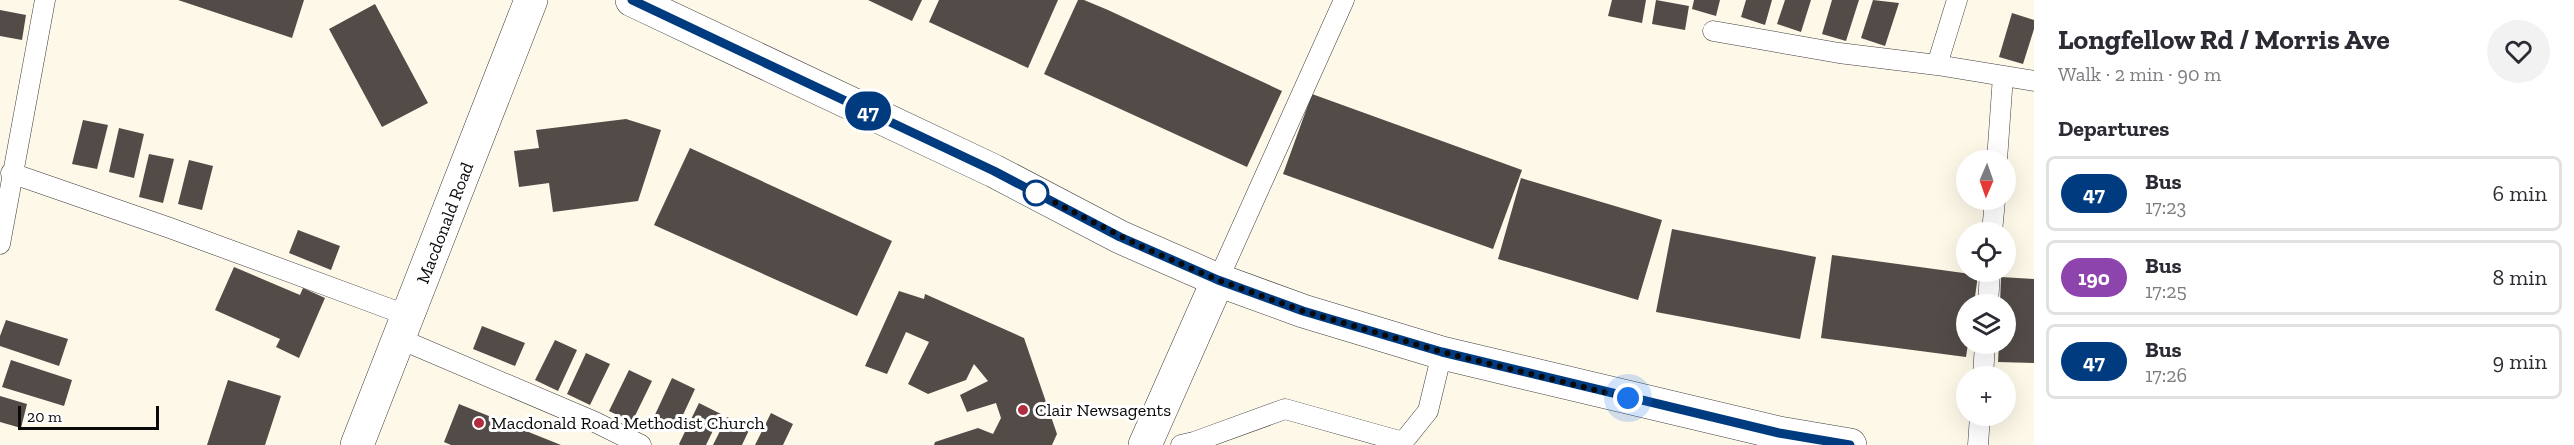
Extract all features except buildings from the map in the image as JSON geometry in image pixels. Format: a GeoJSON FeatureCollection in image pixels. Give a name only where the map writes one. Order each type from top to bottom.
{"type":"FeatureCollection","features":[{"type":"Feature","properties":{"kind":"street","name":"Macdonald Road"},"geometry":{"type":"LineString","coordinates":[[357,445],[531,0]]}},
{"type":"Feature","properties":{"kind":"street"},"geometry":{"type":"LineString","coordinates":[[632,0],[994,171],[1120,237],[1218,280],[1303,311],[1442,352],[1767,430],[1850,445]]}},
{"type":"Feature","properties":{"kind":"street"},"geometry":{"type":"LineString","coordinates":[[1145,445],[1218,280]]}},
{"type":"Feature","properties":{"kind":"lane"},"geometry":{"type":"LineString","coordinates":[[0,244],[11,173],[45,0]]}},
{"type":"Feature","properties":{"kind":"lane"},"geometry":{"type":"LineString","coordinates":[[1218,280],[1344,0]]}},
{"type":"Feature","properties":{"kind":"lane"},"geometry":{"type":"LineString","coordinates":[[1937,65],[1957,0]]}},
{"type":"Feature","properties":{"kind":"lane"},"geometry":{"type":"LineString","coordinates":[[1713,31],[1839,53],[1937,65],[2034,81]]}},
{"type":"Feature","properties":{"kind":"lane"},"geometry":{"type":"LineString","coordinates":[[1998,150],[2003,76]]}},
{"type":"Feature","properties":{"kind":"lane"},"geometry":{"type":"LineString","coordinates":[[11,173],[170,228],[404,328],[640,445]]}},
{"type":"Feature","properties":{"kind":"lane"},"geometry":{"type":"LineString","coordinates":[[1181,445],[1285,409],[1403,442],[1428,411],[1442,352]]}},
{"type":"Feature","properties":{"kind":"lane"},"geometry":{"type":"LineString","coordinates":[[1978,445],[1979,426]]}},
{"type":"Feature","properties":{"kind":"bus line","name":"47"},"geometry":{"type":"LineString","coordinates":[[632,0],[994,171],[1120,237],[1218,280],[1303,311],[1442,352],[1779,433],[1850,445]]}},
{"type":"Feature","properties":{"kind":"place","name":"Clair Newsagents"},"geometry":{"type":"Point","coordinates":[1023,410]}},
{"type":"Feature","properties":{"kind":"place","name":"Macdonald Road Methodist Church"},"geometry":{"type":"Point","coordinates":[479,423]}},
{"type":"Feature","properties":{"kind":"route"},"geometry":{"type":"LineString","coordinates":[[1036,193],[1140,246],[1218,280],[1303,311],[1442,352],[1628,398]]}}]}
